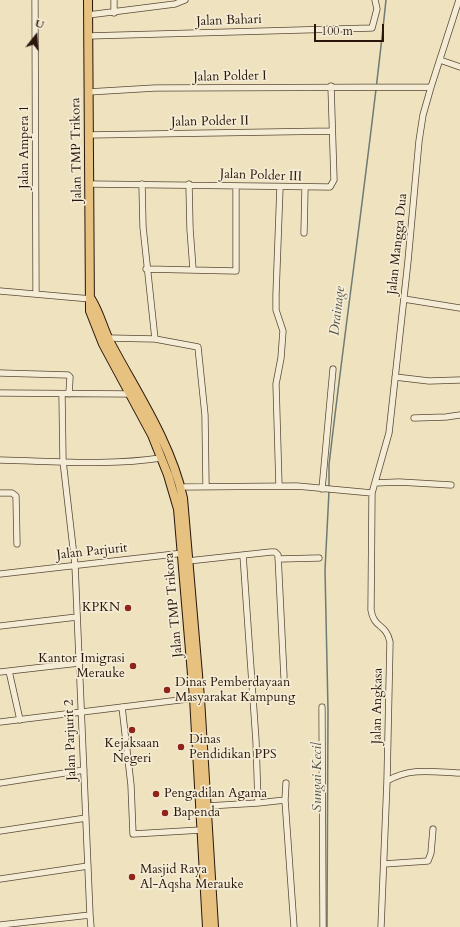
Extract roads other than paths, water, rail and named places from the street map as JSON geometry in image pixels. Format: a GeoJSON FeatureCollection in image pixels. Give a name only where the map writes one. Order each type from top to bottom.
{"type":"FeatureCollection","features":[{"type":"Feature","properties":{"kind":"highway","name":"Jalan TMP Trikora"},"geometry":{"type":"LineString","coordinates":[[88,0],[88,135],[92,299],[90,311],[96,329],[133,394],[161,438],[180,486],[185,515],[186,556],[207,806],[201,830],[207,927]]}},
{"type":"Feature","properties":{"kind":"highway","name":"Jalan TMP Trikora"},"geometry":{"type":"LineString","coordinates":[[92,299],[152,436],[173,489],[178,509],[186,556],[193,621],[204,820],[214,927]]}},
{"type":"Feature","properties":{"kind":"street","name":"Jalan Ampera 1"},"geometry":{"type":"LineString","coordinates":[[35,0],[36,293]]}},
{"type":"Feature","properties":{"kind":"street"},"geometry":{"type":"LineString","coordinates":[[114,0],[114,13]]}},
{"type":"Feature","properties":{"kind":"street"},"geometry":{"type":"LineString","coordinates":[[88,15],[114,13],[175,4],[185,0]]}},
{"type":"Feature","properties":{"kind":"street","name":"Jalan Bahari"},"geometry":{"type":"LineString","coordinates":[[88,36],[372,28],[377,9],[375,0]]}},
{"type":"Feature","properties":{"kind":"street","name":"Jalan Mangga Dua"},"geometry":{"type":"LineString","coordinates":[[372,493],[389,433],[404,299],[419,141],[423,115],[459,0]]}},
{"type":"Feature","properties":{"kind":"street"},"geometry":{"type":"LineString","coordinates":[[440,60],[460,67]]}},
{"type":"Feature","properties":{"kind":"street","name":"Jalan Polder I"},"geometry":{"type":"LineString","coordinates":[[88,92],[122,89],[331,86],[431,87]]}},
{"type":"Feature","properties":{"kind":"street","name":"Jalan Polder III"},"geometry":{"type":"LineString","coordinates":[[89,184],[189,184],[325,188],[332,185],[331,86]]}},
{"type":"Feature","properties":{"kind":"street","name":"Jalan Polder II"},"geometry":{"type":"LineString","coordinates":[[88,135],[332,131]]}},
{"type":"Feature","properties":{"kind":"street"},"geometry":{"type":"LineString","coordinates":[[142,184],[146,269],[155,339]]}},
{"type":"Feature","properties":{"kind":"street"},"geometry":{"type":"LineString","coordinates":[[189,184],[193,269]]}},
{"type":"Feature","properties":{"kind":"street"},"geometry":{"type":"LineString","coordinates":[[146,269],[236,271],[236,186]]}},
{"type":"Feature","properties":{"kind":"street"},"geometry":{"type":"LineString","coordinates":[[279,486],[276,384],[281,358],[283,331],[277,316],[276,294],[280,187]]}},
{"type":"Feature","properties":{"kind":"street"},"geometry":{"type":"LineString","coordinates":[[304,188],[304,233]]}},
{"type":"Feature","properties":{"kind":"street"},"geometry":{"type":"LineString","coordinates":[[0,291],[92,299]]}},
{"type":"Feature","properties":{"kind":"street"},"geometry":{"type":"LineString","coordinates":[[404,299],[460,308]]}},
{"type":"Feature","properties":{"kind":"street"},"geometry":{"type":"LineString","coordinates":[[108,338],[155,339],[194,345],[199,350],[205,415],[206,486]]}},
{"type":"Feature","properties":{"kind":"street"},"geometry":{"type":"LineString","coordinates":[[324,489],[333,369]]}},
{"type":"Feature","properties":{"kind":"street"},"geometry":{"type":"LineString","coordinates":[[0,373],[68,375],[70,377],[70,394]]}},
{"type":"Feature","properties":{"kind":"street"},"geometry":{"type":"LineString","coordinates":[[395,377],[429,381],[460,380]]}},
{"type":"Feature","properties":{"kind":"street"},"geometry":{"type":"LineString","coordinates":[[0,394],[133,394]]}},
{"type":"Feature","properties":{"kind":"street","name":"Jalan Parjurit 2"},"geometry":{"type":"LineString","coordinates":[[62,394],[63,461],[68,516],[75,565],[90,915],[92,927]]}},
{"type":"Feature","properties":{"kind":"street"},"geometry":{"type":"LineString","coordinates":[[414,418],[460,416]]}},
{"type":"Feature","properties":{"kind":"street"},"geometry":{"type":"LineString","coordinates":[[0,460],[123,462],[161,458]]}},
{"type":"Feature","properties":{"kind":"street"},"geometry":{"type":"LineString","coordinates":[[375,483],[404,482],[451,485]]}},
{"type":"Feature","properties":{"kind":"street"},"geometry":{"type":"LineString","coordinates":[[180,486],[279,486],[372,493]]}},
{"type":"Feature","properties":{"kind":"street"},"geometry":{"type":"LineString","coordinates":[[0,493],[12,493],[16,496],[17,544]]}},
{"type":"Feature","properties":{"kind":"street","name":"Jalan Angkasa"},"geometry":{"type":"LineString","coordinates":[[372,493],[371,610],[374,622],[386,630],[390,642],[387,781],[381,927]]}},
{"type":"Feature","properties":{"kind":"street","name":"Jalan Parjurit"},"geometry":{"type":"LineString","coordinates":[[0,574],[75,565],[186,556],[243,555],[275,552],[278,558]]}},
{"type":"Feature","properties":{"kind":"street"},"geometry":{"type":"LineString","coordinates":[[243,555],[256,741],[258,803]]}},
{"type":"Feature","properties":{"kind":"street"},"geometry":{"type":"LineString","coordinates":[[284,677],[278,558],[319,558]]}},
{"type":"Feature","properties":{"kind":"street"},"geometry":{"type":"LineString","coordinates":[[0,626],[77,617]]}},
{"type":"Feature","properties":{"kind":"street"},"geometry":{"type":"LineString","coordinates":[[0,672],[79,663]]}},
{"type":"Feature","properties":{"kind":"street"},"geometry":{"type":"LineString","coordinates":[[9,671],[20,720]]}},
{"type":"Feature","properties":{"kind":"street"},"geometry":{"type":"LineString","coordinates":[[0,722],[197,698]]}},
{"type":"Feature","properties":{"kind":"street"},"geometry":{"type":"LineString","coordinates":[[122,707],[131,785],[133,834],[201,830]]}},
{"type":"Feature","properties":{"kind":"street"},"geometry":{"type":"LineString","coordinates":[[322,707],[323,927]]}},
{"type":"Feature","properties":{"kind":"street"},"geometry":{"type":"LineString","coordinates":[[0,783],[84,770]]}},
{"type":"Feature","properties":{"kind":"street"},"geometry":{"type":"LineString","coordinates":[[387,781],[398,774],[415,771],[460,773]]}},
{"type":"Feature","properties":{"kind":"street"},"geometry":{"type":"LineString","coordinates":[[286,783],[285,800],[294,927]]}},
{"type":"Feature","properties":{"kind":"street"},"geometry":{"type":"LineString","coordinates":[[207,806],[285,800]]}},
{"type":"Feature","properties":{"kind":"street"},"geometry":{"type":"LineString","coordinates":[[0,831],[86,818]]}},
{"type":"Feature","properties":{"kind":"street"},"geometry":{"type":"LineString","coordinates":[[384,864],[428,861],[431,853],[433,829]]}},
{"type":"Feature","properties":{"kind":"street"},"geometry":{"type":"LineString","coordinates":[[0,879],[88,866]]}},
{"type":"Feature","properties":{"kind":"street"},"geometry":{"type":"LineString","coordinates":[[0,926],[90,915]]}},
{"type":"Feature","properties":{"kind":"waterway","name":"Drainage"},"geometry":{"type":"LineString","coordinates":[[329,487],[329,465],[373,116],[386,0]]}},
{"type":"Feature","properties":{"kind":"waterway","name":"Sungai Kecil"},"geometry":{"type":"LineString","coordinates":[[327,927],[328,710],[325,570],[329,491]]}},
{"type":"Feature","properties":{"kind":"place","name":"KPKN"},"geometry":{"type":"Point","coordinates":[128,608]}},
{"type":"Feature","properties":{"kind":"place","name":"Kantor Imigrasi Merauke"},"geometry":{"type":"Point","coordinates":[133,666]}},
{"type":"Feature","properties":{"kind":"place","name":"Dinas Pemberdayaan Masyarakat Kampung"},"geometry":{"type":"Point","coordinates":[167,690]}},
{"type":"Feature","properties":{"kind":"place","name":"Kejaksaan Negeri"},"geometry":{"type":"Point","coordinates":[132,730]}},
{"type":"Feature","properties":{"kind":"place","name":"Dinas Pendidikan PPS"},"geometry":{"type":"Point","coordinates":[181,747]}},
{"type":"Feature","properties":{"kind":"place","name":"Pengadilan Agama"},"geometry":{"type":"Point","coordinates":[156,794]}},
{"type":"Feature","properties":{"kind":"place","name":"Bapenda"},"geometry":{"type":"Point","coordinates":[165,813]}},
{"type":"Feature","properties":{"kind":"place","name":"Masjid Raya Al-Aqsha Merauke"},"geometry":{"type":"Point","coordinates":[132,877]}}]}
